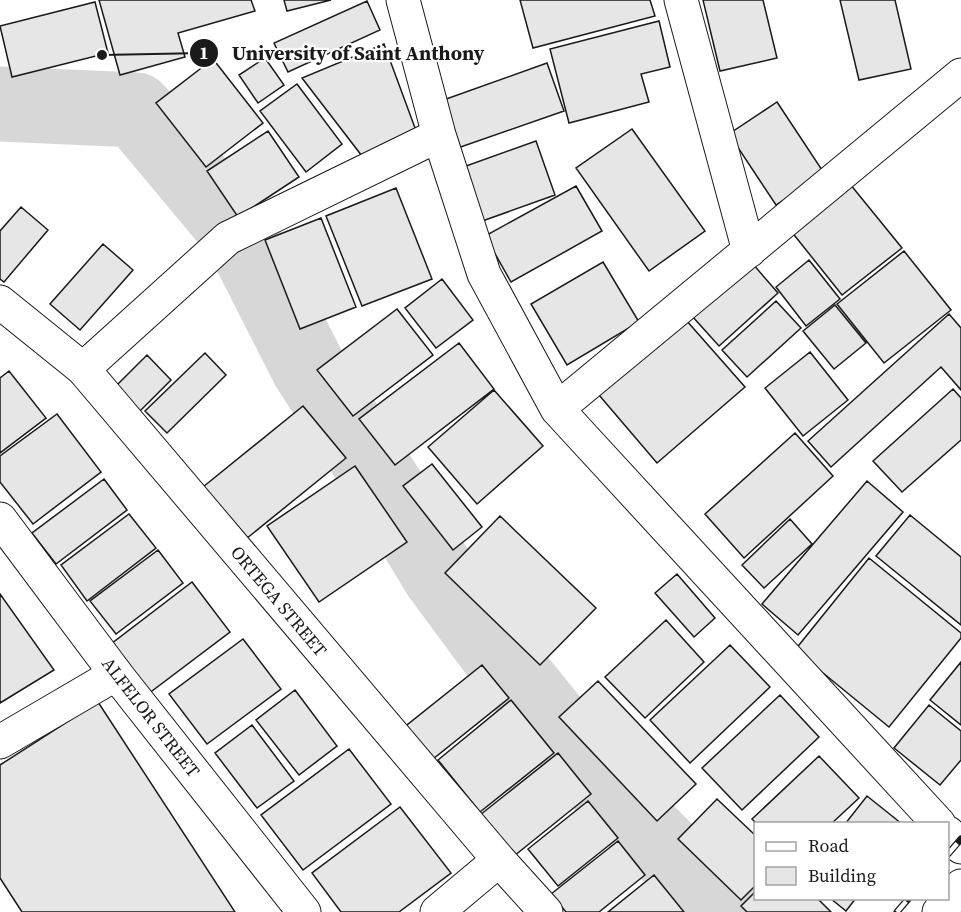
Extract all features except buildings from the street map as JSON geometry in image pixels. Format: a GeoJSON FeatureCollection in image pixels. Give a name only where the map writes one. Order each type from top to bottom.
{"type":"FeatureCollection","features":[{"type":"Feature","properties":{"kind":"street"},"geometry":{"type":"LineString","coordinates":[[403,0],[439,135],[484,274],[556,409],[937,822]]}},
{"type":"Feature","properties":{"kind":"street"},"geometry":{"type":"LineString","coordinates":[[681,0],[749,251]]}},
{"type":"Feature","properties":{"kind":"street"},"geometry":{"type":"LineString","coordinates":[[556,409],[961,75]]}},
{"type":"Feature","properties":{"kind":"street"},"geometry":{"type":"LineString","coordinates":[[82,369],[228,238],[439,135]]}},
{"type":"Feature","properties":{"kind":"street","name":"ORTEGA STREET"},"geometry":{"type":"LineString","coordinates":[[0,302],[82,369],[499,860],[546,912]]}},
{"type":"Feature","properties":{"kind":"street","name":"ALFELOR STREET"},"geometry":{"type":"LineString","coordinates":[[0,519],[116,674],[304,912]]}},
{"type":"Feature","properties":{"kind":"street"},"geometry":{"type":"LineString","coordinates":[[0,742],[116,674]]}},
{"type":"Feature","properties":{"kind":"street"},"geometry":{"type":"LineString","coordinates":[[949,834],[961,847]]}},
{"type":"Feature","properties":{"kind":"street"},"geometry":{"type":"LineString","coordinates":[[437,912],[499,860]]}},
{"type":"Feature","properties":{"kind":"street"},"geometry":{"type":"LineString","coordinates":[[939,912],[961,886]]}},
{"type":"Feature","properties":{"kind":"waterway"},"geometry":{"type":"LineString","coordinates":[[0,104],[136,110],[227,219]]}},
{"type":"Feature","properties":{"kind":"waterway"},"geometry":{"type":"LineString","coordinates":[[251,255],[308,367],[391,495],[440,576],[503,661],[615,800],[727,912]]}},
{"type":"Feature","properties":{"kind":"railway"},"geometry":{"type":"LineString","coordinates":[[949,853],[961,839]]}},
{"type":"Feature","properties":{"kind":"railway"},"geometry":{"type":"LineString","coordinates":[[897,912],[907,900]]}},
{"type":"Feature","properties":{"kind":"place","name":"University of Saint Anthony"},"geometry":{"type":"Point","coordinates":[102,55]}}]}
